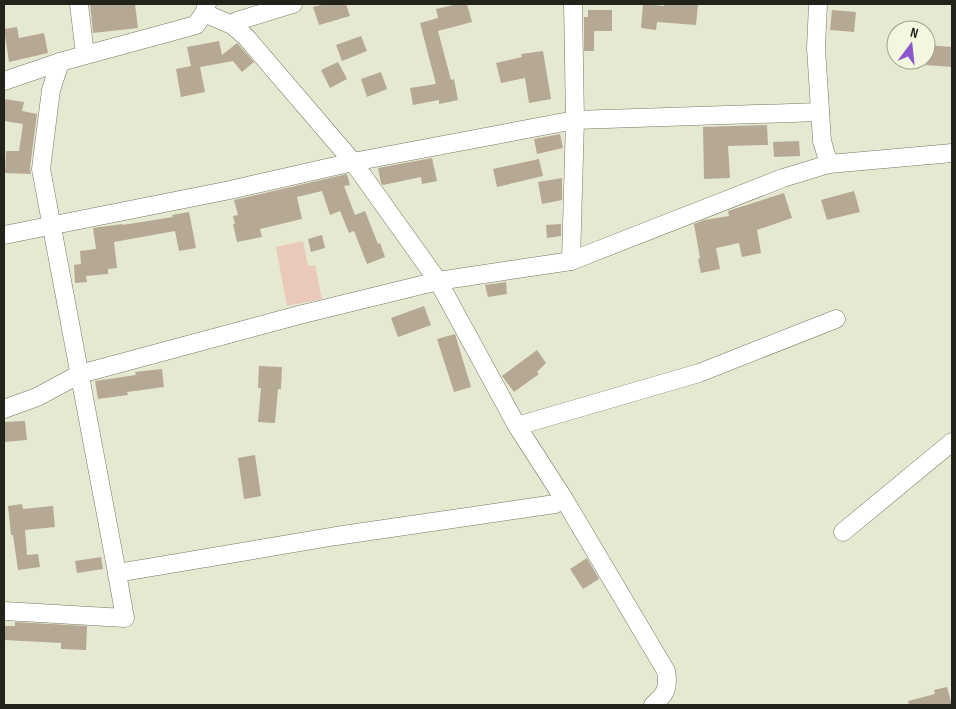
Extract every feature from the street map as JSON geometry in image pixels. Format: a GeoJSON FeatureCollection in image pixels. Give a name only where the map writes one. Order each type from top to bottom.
{"type":"FeatureCollection","features":[{"type":"Feature","properties":{"kind":"street"},"geometry":{"type":"LineString","coordinates":[[79,4],[85,55]]}},
{"type":"Feature","properties":{"kind":"street"},"geometry":{"type":"LineString","coordinates":[[232,25],[237,21],[293,4]]}},
{"type":"Feature","properties":{"kind":"street"},"geometry":{"type":"LineString","coordinates":[[571,261],[575,120],[573,4]]}},
{"type":"Feature","properties":{"kind":"street"},"geometry":{"type":"LineString","coordinates":[[818,4],[816,48],[820,112],[822,141],[829,164]]}},
{"type":"Feature","properties":{"kind":"street"},"geometry":{"type":"LineString","coordinates":[[4,82],[60,62],[196,25],[206,8],[246,37],[353,162],[438,282],[517,426],[564,499],[666,671],[668,686],[666,692],[654,705]]}},
{"type":"Feature","properties":{"kind":"street"},"geometry":{"type":"LineString","coordinates":[[4,611],[125,618],[41,169],[51,90],[60,62]]}},
{"type":"Feature","properties":{"kind":"street"},"geometry":{"type":"LineString","coordinates":[[4,235],[230,190],[353,162],[575,120],[820,112]]}},
{"type":"Feature","properties":{"kind":"street"},"geometry":{"type":"LineString","coordinates":[[4,409],[37,397],[80,374],[299,315],[438,282],[571,261],[783,178],[829,164],[952,153]]}},
{"type":"Feature","properties":{"kind":"street"},"geometry":{"type":"LineString","coordinates":[[517,426],[699,373],[836,319]]}},
{"type":"Feature","properties":{"kind":"street"},"geometry":{"type":"LineString","coordinates":[[843,532],[952,442]]}},
{"type":"Feature","properties":{"kind":"street"},"geometry":{"type":"LineString","coordinates":[[116,573],[336,536],[555,504],[564,499]]}},
{"type":"Feature","properties":{"kind":"shaded area"},"geometry":{"type":"Polygon","coordinates":[[[303,241],[308,266],[315,265],[322,299],[287,306],[276,247],[303,241]]]}},
{"type":"Feature","properties":{"kind":"building"},"geometry":{"type":"Polygon","coordinates":[[[90,4],[135,4],[138,28],[93,33],[90,4]]]}},
{"type":"Feature","properties":{"kind":"building"},"geometry":{"type":"Polygon","coordinates":[[[325,4],[346,4],[350,16],[319,25],[313,7],[325,4]]]}},
{"type":"Feature","properties":{"kind":"building"},"geometry":{"type":"Polygon","coordinates":[[[467,4],[472,22],[438,31],[451,80],[454,79],[458,100],[439,104],[439,100],[413,105],[410,88],[436,84],[420,23],[438,18],[436,9],[467,4]]]}},
{"type":"Feature","properties":{"kind":"building"},"geometry":{"type":"Polygon","coordinates":[[[643,4],[664,6],[664,4],[698,4],[696,25],[657,22],[656,30],[641,28],[643,4]]]}},
{"type":"Feature","properties":{"kind":"building"},"geometry":{"type":"Polygon","coordinates":[[[588,10],[612,10],[612,31],[594,31],[594,51],[584,51],[584,17],[588,17],[588,10]]]}},
{"type":"Feature","properties":{"kind":"building"},"geometry":{"type":"Polygon","coordinates":[[[832,10],[856,12],[854,32],[830,30],[832,10]]]}},
{"type":"Feature","properties":{"kind":"building"},"geometry":{"type":"Polygon","coordinates":[[[17,27],[19,38],[44,33],[48,53],[9,62],[4,29],[17,27]]]}},
{"type":"Feature","properties":{"kind":"building"},"geometry":{"type":"Polygon","coordinates":[[[361,36],[367,51],[342,61],[336,45],[361,36]]]}},
{"type":"Feature","properties":{"kind":"building"},"geometry":{"type":"Polygon","coordinates":[[[219,41],[222,55],[237,43],[254,62],[242,72],[233,61],[200,67],[205,92],[181,97],[176,69],[191,66],[187,47],[219,41]]]}},
{"type":"Feature","properties":{"kind":"building"},"geometry":{"type":"Polygon","coordinates":[[[936,46],[952,47],[952,67],[936,66],[936,46]]]}},
{"type":"Feature","properties":{"kind":"building"},"geometry":{"type":"Polygon","coordinates":[[[543,51],[551,99],[529,103],[525,78],[501,83],[496,63],[522,57],[521,54],[543,51]]]}},
{"type":"Feature","properties":{"kind":"building"},"geometry":{"type":"Polygon","coordinates":[[[338,62],[347,79],[330,88],[321,70],[338,62]]]}},
{"type":"Feature","properties":{"kind":"building"},"geometry":{"type":"Polygon","coordinates":[[[381,72],[387,89],[367,97],[361,79],[381,72]]]}},
{"type":"Feature","properties":{"kind":"building"},"geometry":{"type":"Polygon","coordinates":[[[4,99],[24,102],[22,111],[37,114],[30,168],[31,174],[5,173],[6,151],[19,151],[23,124],[4,121],[4,99]]]}},
{"type":"Feature","properties":{"kind":"building"},"geometry":{"type":"Polygon","coordinates":[[[767,125],[768,145],[728,146],[730,178],[704,179],[703,127],[767,125]]]}},
{"type":"Feature","properties":{"kind":"building"},"geometry":{"type":"Polygon","coordinates":[[[560,134],[563,148],[537,154],[534,139],[560,134]]]}},
{"type":"Feature","properties":{"kind":"building"},"geometry":{"type":"Polygon","coordinates":[[[799,141],[800,156],[774,157],[773,142],[799,141]]]}},
{"type":"Feature","properties":{"kind":"building"},"geometry":{"type":"Polygon","coordinates":[[[432,158],[437,181],[422,184],[421,177],[383,185],[381,183],[378,168],[432,158]]]}},
{"type":"Feature","properties":{"kind":"building"},"geometry":{"type":"Polygon","coordinates":[[[539,159],[543,176],[497,187],[493,169],[539,159]]]}},
{"type":"Feature","properties":{"kind":"building"},"geometry":{"type":"Polygon","coordinates":[[[347,174],[350,185],[344,186],[355,215],[365,211],[385,257],[367,264],[354,231],[349,233],[340,211],[330,215],[322,191],[297,197],[302,219],[260,229],[262,237],[237,242],[233,216],[238,215],[234,200],[347,174]]]}},
{"type":"Feature","properties":{"kind":"building"},"geometry":{"type":"Polygon","coordinates":[[[562,178],[562,200],[542,204],[538,182],[562,178]]]}},
{"type":"Feature","properties":{"kind":"building"},"geometry":{"type":"Polygon","coordinates":[[[854,191],[860,212],[827,220],[821,200],[854,191]]]}},
{"type":"Feature","properties":{"kind":"building"},"geometry":{"type":"Polygon","coordinates":[[[784,193],[792,218],[757,230],[761,253],[742,257],[739,243],[716,248],[720,269],[701,273],[694,224],[704,220],[729,216],[728,211],[784,193]]]}},
{"type":"Feature","properties":{"kind":"building"},"geometry":{"type":"Polygon","coordinates":[[[189,212],[196,248],[179,251],[175,231],[114,242],[117,268],[108,269],[108,274],[86,276],[87,282],[75,283],[74,265],[81,264],[80,251],[96,249],[93,228],[173,217],[172,215],[189,212]]]}},
{"type":"Feature","properties":{"kind":"building"},"geometry":{"type":"Polygon","coordinates":[[[561,224],[561,236],[547,238],[546,225],[561,224]]]}},
{"type":"Feature","properties":{"kind":"building"},"geometry":{"type":"Polygon","coordinates":[[[322,235],[325,248],[311,252],[308,239],[322,235]]]}},
{"type":"Feature","properties":{"kind":"building"},"geometry":{"type":"Polygon","coordinates":[[[506,282],[507,294],[488,297],[485,285],[506,282]]]}},
{"type":"Feature","properties":{"kind":"building"},"geometry":{"type":"Polygon","coordinates":[[[424,306],[431,325],[398,337],[391,318],[424,306]]]}},
{"type":"Feature","properties":{"kind":"building"},"geometry":{"type":"Polygon","coordinates":[[[455,334],[471,387],[454,392],[437,339],[455,334]]]}},
{"type":"Feature","properties":{"kind":"building"},"geometry":{"type":"Polygon","coordinates":[[[537,350],[546,363],[537,372],[539,374],[514,392],[502,376],[537,350]]]}},
{"type":"Feature","properties":{"kind":"building"},"geometry":{"type":"Polygon","coordinates":[[[259,366],[282,367],[281,389],[278,389],[275,423],[258,422],[261,388],[258,388],[259,366]]]}},
{"type":"Feature","properties":{"kind":"building"},"geometry":{"type":"Polygon","coordinates":[[[162,369],[164,387],[127,392],[128,395],[98,399],[95,381],[136,375],[135,372],[162,369]]]}},
{"type":"Feature","properties":{"kind":"building"},"geometry":{"type":"Polygon","coordinates":[[[25,421],[27,440],[4,442],[4,422],[25,421]]]}},
{"type":"Feature","properties":{"kind":"building"},"geometry":{"type":"Polygon","coordinates":[[[255,455],[261,496],[244,499],[238,458],[255,455]]]}},
{"type":"Feature","properties":{"kind":"building"},"geometry":{"type":"Polygon","coordinates":[[[22,504],[23,509],[53,506],[55,527],[25,530],[27,555],[38,554],[40,567],[18,570],[13,535],[11,535],[8,506],[22,504]]]}},
{"type":"Feature","properties":{"kind":"building"},"geometry":{"type":"Polygon","coordinates":[[[101,557],[103,569],[77,573],[75,561],[101,557]]]}},
{"type":"Feature","properties":{"kind":"building"},"geometry":{"type":"Polygon","coordinates":[[[587,558],[599,579],[583,589],[570,569],[587,558]]]}},
{"type":"Feature","properties":{"kind":"building"},"geometry":{"type":"Polygon","coordinates":[[[15,622],[87,626],[86,650],[61,649],[61,643],[4,640],[4,626],[15,626],[15,622]]]}},
{"type":"Feature","properties":{"kind":"building"},"geometry":{"type":"Polygon","coordinates":[[[947,687],[952,705],[909,705],[908,701],[935,694],[934,690],[947,687]]]}}]}
